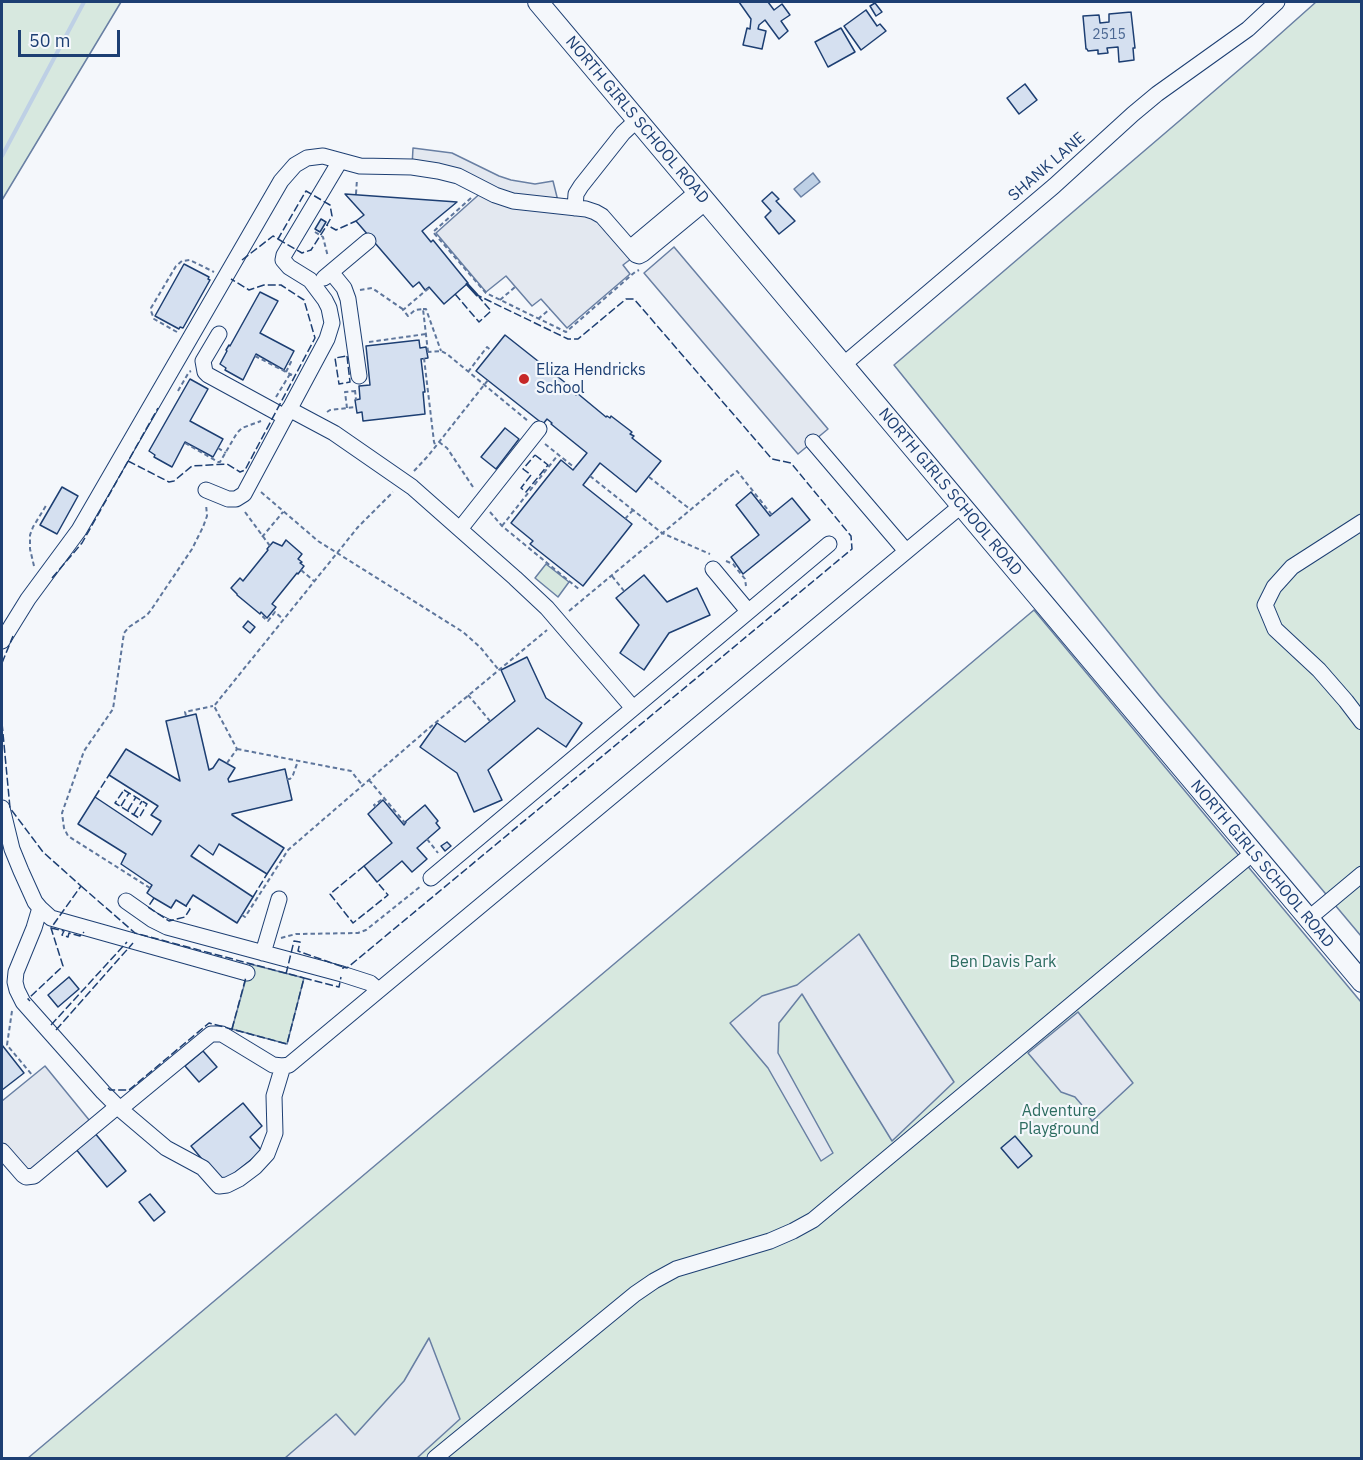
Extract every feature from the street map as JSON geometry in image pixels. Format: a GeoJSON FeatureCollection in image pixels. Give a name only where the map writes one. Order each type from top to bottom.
{"type":"FeatureCollection","features":[{"type":"Feature","properties":{"kind":"main road","name":"NORTH GIRLS SCHOOL ROAD"},"geometry":{"type":"LineString","coordinates":[[538,2],[1362,982]]}},
{"type":"Feature","properties":{"kind":"street","name":"SHANK LANE"},"geometry":{"type":"LineString","coordinates":[[843,365],[1054,186],[1133,114],[1157,94],[1248,29],[1277,2]]}},
{"type":"Feature","properties":{"kind":"street"},"geometry":{"type":"LineString","coordinates":[[575,208],[576,194],[581,186],[623,133],[637,120]]}},
{"type":"Feature","properties":{"kind":"street"},"geometry":{"type":"LineString","coordinates":[[2,641],[28,598],[79,530],[281,181],[301,161],[323,156],[360,166],[438,171],[458,177],[513,201],[596,212],[646,251],[702,196]]}},
{"type":"Feature","properties":{"kind":"street"},"geometry":{"type":"LineString","coordinates":[[206,490],[228,499],[236,499],[244,494],[280,411],[304,381],[327,339],[332,323],[325,300],[315,285],[289,267],[284,260],[284,255],[340,161]]}},
{"type":"Feature","properties":{"kind":"street"},"geometry":{"type":"LineString","coordinates":[[315,285],[368,241]]}},
{"type":"Feature","properties":{"kind":"street"},"geometry":{"type":"LineString","coordinates":[[332,272],[345,292],[349,304],[356,383]]}},
{"type":"Feature","properties":{"kind":"street"},"geometry":{"type":"LineString","coordinates":[[219,334],[203,361],[203,368],[208,375],[280,411],[317,423],[404,481],[516,578],[558,621],[633,708]]}},
{"type":"Feature","properties":{"kind":"street"},"geometry":{"type":"LineString","coordinates":[[460,529],[538,429]]}},
{"type":"Feature","properties":{"kind":"street"},"geometry":{"type":"LineString","coordinates":[[813,442],[906,551]]}},
{"type":"Feature","properties":{"kind":"street"},"geometry":{"type":"LineString","coordinates":[[2,1151],[23,1175],[34,1176],[211,1034],[222,1035],[273,1065],[289,1065],[962,505]]}},
{"type":"Feature","properties":{"kind":"street"},"geometry":{"type":"LineString","coordinates":[[1362,522],[1292,567],[1274,587],[1265,605],[1275,629],[1319,670],[1362,722]]}},
{"type":"Feature","properties":{"kind":"street"},"geometry":{"type":"LineString","coordinates":[[431,878],[829,544]]}},
{"type":"Feature","properties":{"kind":"street"},"geometry":{"type":"LineString","coordinates":[[716,562],[748,611]]}},
{"type":"Feature","properties":{"kind":"street"},"geometry":{"type":"LineString","coordinates":[[2,808],[12,849],[21,871],[40,908],[51,918],[247,973]]}},
{"type":"Feature","properties":{"kind":"street"},"geometry":{"type":"LineString","coordinates":[[435,1458],[635,1294],[654,1281],[676,1269],[770,1241],[813,1220],[1253,853]]}},
{"type":"Feature","properties":{"kind":"street"},"geometry":{"type":"LineString","coordinates":[[1308,919],[1362,874]]}},
{"type":"Feature","properties":{"kind":"street"},"geometry":{"type":"LineString","coordinates":[[263,953],[279,899]]}},
{"type":"Feature","properties":{"kind":"street"},"geometry":{"type":"LineString","coordinates":[[126,902],[167,927],[370,983],[378,990]]}},
{"type":"Feature","properties":{"kind":"street"},"geometry":{"type":"LineString","coordinates":[[40,908],[16,972],[8,985],[119,1108],[166,1148],[203,1168],[219,1186],[239,1179],[255,1167],[262,1161],[271,1145],[276,1125],[274,1096],[283,1066]]}},
{"type":"Feature","properties":{"kind":"path"},"geometry":{"type":"LineString","coordinates":[[478,186],[471,199],[432,232],[486,293],[566,332],[635,272],[642,269],[646,251]]}},
{"type":"Feature","properties":{"kind":"path"},"geometry":{"type":"LineString","coordinates":[[450,207],[455,213]]}},
{"type":"Feature","properties":{"kind":"path"},"geometry":{"type":"LineString","coordinates":[[302,225],[323,237],[332,272]]}},
{"type":"Feature","properties":{"kind":"path"},"geometry":{"type":"LineString","coordinates":[[189,339],[153,319],[151,308],[176,266],[182,261],[195,261],[225,278]]}},
{"type":"Feature","properties":{"kind":"path"},"geometry":{"type":"LineString","coordinates":[[404,310],[430,287]]}},
{"type":"Feature","properties":{"kind":"path"},"geometry":{"type":"LineString","coordinates":[[500,300],[515,287]]}},
{"type":"Feature","properties":{"kind":"path"},"geometry":{"type":"LineString","coordinates":[[345,292],[372,288],[404,310],[408,316],[415,310],[426,309],[441,351]]}},
{"type":"Feature","properties":{"kind":"path"},"geometry":{"type":"LineString","coordinates":[[423,309],[427,352],[441,351],[447,354],[538,429],[543,443],[575,468]]}},
{"type":"Feature","properties":{"kind":"path"},"geometry":{"type":"LineString","coordinates":[[538,319],[550,309]]}},
{"type":"Feature","properties":{"kind":"path"},"geometry":{"type":"LineString","coordinates":[[363,343],[426,334]]}},
{"type":"Feature","properties":{"kind":"path"},"geometry":{"type":"LineString","coordinates":[[468,372],[487,347],[492,351]]}},
{"type":"Feature","properties":{"kind":"path"},"geometry":{"type":"LineString","coordinates":[[255,356],[304,381]]}},
{"type":"Feature","properties":{"kind":"path"},"geometry":{"type":"LineString","coordinates":[[424,358],[436,447]]}},
{"type":"Feature","properties":{"kind":"path"},"geometry":{"type":"LineString","coordinates":[[286,372],[291,362],[288,361]]}},
{"type":"Feature","properties":{"kind":"path"},"geometry":{"type":"LineString","coordinates":[[174,396],[189,372],[203,368]]}},
{"type":"Feature","properties":{"kind":"path"},"geometry":{"type":"LineString","coordinates":[[184,443],[218,462],[221,461],[242,428],[267,419],[280,411],[290,374]]}},
{"type":"Feature","properties":{"kind":"path"},"geometry":{"type":"LineString","coordinates":[[186,716],[185,712],[214,706],[337,552],[366,518],[436,447],[488,380]]}},
{"type":"Feature","properties":{"kind":"path"},"geometry":{"type":"LineString","coordinates":[[356,383],[356,400]]}},
{"type":"Feature","properties":{"kind":"path"},"geometry":{"type":"LineString","coordinates":[[346,408],[345,392],[356,383]]}},
{"type":"Feature","properties":{"kind":"path"},"geometry":{"type":"LineString","coordinates":[[317,423],[330,410],[356,407]]}},
{"type":"Feature","properties":{"kind":"path"},"geometry":{"type":"LineString","coordinates":[[439,442],[447,448],[494,519],[580,590]]}},
{"type":"Feature","properties":{"kind":"path"},"geometry":{"type":"LineString","coordinates":[[218,448],[226,453]]}},
{"type":"Feature","properties":{"kind":"path"},"geometry":{"type":"LineString","coordinates":[[502,526],[558,455]]}},
{"type":"Feature","properties":{"kind":"path"},"geometry":{"type":"LineString","coordinates":[[242,915],[245,917],[288,850],[499,669],[737,471],[772,515]]}},
{"type":"Feature","properties":{"kind":"path"},"geometry":{"type":"LineString","coordinates":[[590,476],[662,533],[716,562],[733,564],[745,579],[748,611]]}},
{"type":"Feature","properties":{"kind":"path"},"geometry":{"type":"LineString","coordinates":[[649,477],[691,510]]}},
{"type":"Feature","properties":{"kind":"path"},"geometry":{"type":"LineString","coordinates":[[250,482],[318,541],[456,626],[480,647],[499,669]]}},
{"type":"Feature","properties":{"kind":"path"},"geometry":{"type":"LineString","coordinates":[[150,888],[73,839],[66,833],[62,813],[80,761],[90,741],[113,709],[126,630],[151,610],[192,549],[207,516],[206,490]]}},
{"type":"Feature","properties":{"kind":"path"},"geometry":{"type":"LineString","coordinates":[[236,499],[270,546]]}},
{"type":"Feature","properties":{"kind":"path"},"geometry":{"type":"LineString","coordinates":[[45,576],[39,573],[34,566],[30,541],[33,527],[47,504]]}},
{"type":"Feature","properties":{"kind":"path"},"geometry":{"type":"LineString","coordinates":[[625,519],[633,510]]}},
{"type":"Feature","properties":{"kind":"path"},"geometry":{"type":"LineString","coordinates":[[262,537],[284,512]]}},
{"type":"Feature","properties":{"kind":"path"},"geometry":{"type":"LineString","coordinates":[[301,570],[314,581]]}},
{"type":"Feature","properties":{"kind":"path"},"geometry":{"type":"LineString","coordinates":[[612,576],[624,591]]}},
{"type":"Feature","properties":{"kind":"path"},"geometry":{"type":"LineString","coordinates":[[264,616],[268,621],[275,612],[283,619]]}},
{"type":"Feature","properties":{"kind":"path"},"geometry":{"type":"LineString","coordinates":[[468,696],[490,721]]}},
{"type":"Feature","properties":{"kind":"path"},"geometry":{"type":"LineString","coordinates":[[214,706],[237,748]]}},
{"type":"Feature","properties":{"kind":"path"},"geometry":{"type":"LineString","coordinates":[[237,748],[351,771],[363,786]]}},
{"type":"Feature","properties":{"kind":"path"},"geometry":{"type":"LineString","coordinates":[[227,763],[237,748]]}},
{"type":"Feature","properties":{"kind":"path"},"geometry":{"type":"LineString","coordinates":[[287,779],[293,775],[298,760]]}},
{"type":"Feature","properties":{"kind":"path"},"geometry":{"type":"LineString","coordinates":[[369,780],[405,823]]}},
{"type":"Feature","properties":{"kind":"path"},"geometry":{"type":"LineString","coordinates":[[376,807],[374,805],[384,798]]}},
{"type":"Feature","properties":{"kind":"path"},"geometry":{"type":"LineString","coordinates":[[427,839],[447,864]]}},
{"type":"Feature","properties":{"kind":"path"},"geometry":{"type":"LineString","coordinates":[[263,953],[273,943],[286,936],[358,933],[366,930],[431,878]]}},
{"type":"Feature","properties":{"kind":"path"},"geometry":{"type":"LineString","coordinates":[[8,985],[7,1045],[33,1076]]}},
{"type":"Feature","properties":{"kind":"path"},"geometry":{"type":"LineString","coordinates":[[9,1054],[12,1051]]}},
{"type":"Feature","properties":{"kind":"green space"},"geometry":{"type":"Polygon","coordinates":[[[2,2],[121,2],[2,200],[2,2]]]}},
{"type":"Feature","properties":{"kind":"green space"},"geometry":{"type":"Polygon","coordinates":[[[1316,2],[1361,2],[1361,936],[1159,695],[894,365],[1316,2]]]}},
{"type":"Feature","properties":{"kind":"green space"},"geometry":{"type":"Polygon","coordinates":[[[546,564],[569,582],[558,597],[535,578],[546,564]]]}},
{"type":"Feature","properties":{"kind":"green space","name":"Ben Davis Park"},"geometry":{"type":"Polygon","coordinates":[[[1034,610],[1361,1002],[1361,1458],[28,1458],[1034,610]]]}},
{"type":"Feature","properties":{"kind":"green space"},"geometry":{"type":"Polygon","coordinates":[[[250,964],[304,978],[287,1044],[232,1029],[250,964]]]}},
{"type":"Feature","properties":{"kind":"shaded area"},"geometry":{"type":"Polygon","coordinates":[[[413,148],[452,153],[511,180],[535,184],[553,181],[559,205],[586,210],[636,255],[623,265],[630,274],[567,328],[541,299],[532,306],[506,276],[486,292],[436,233],[484,190],[412,167],[413,148]]]}},
{"type":"Feature","properties":{"kind":"shaded area"},"geometry":{"type":"Polygon","coordinates":[[[674,247],[828,429],[798,454],[644,273],[674,247]]]}},
{"type":"Feature","properties":{"kind":"shaded area"},"geometry":{"type":"Polygon","coordinates":[[[859,934],[954,1082],[892,1141],[802,994],[779,1023],[778,1053],[833,1153],[821,1161],[768,1068],[730,1023],[762,996],[797,985],[859,934]]]}},
{"type":"Feature","properties":{"kind":"shaded area"},"geometry":{"type":"Polygon","coordinates":[[[1078,1012],[1133,1083],[1092,1121],[1075,1097],[1061,1092],[1028,1053],[1078,1012]]]}},
{"type":"Feature","properties":{"kind":"shaded area"},"geometry":{"type":"Polygon","coordinates":[[[45,1066],[94,1126],[34,1176],[2,1150],[2,1101],[45,1066]]]}},
{"type":"Feature","properties":{"kind":"shaded area"},"geometry":{"type":"Polygon","coordinates":[[[429,1338],[460,1419],[417,1458],[285,1458],[336,1414],[355,1435],[404,1381],[429,1338]]]}},
{"type":"Feature","properties":{"kind":"water"},"geometry":{"type":"Polygon","coordinates":[[[813,173],[820,182],[801,197],[794,189],[813,173]]]}},
{"type":"Feature","properties":{"kind":"building"},"geometry":{"type":"Polygon","coordinates":[[[739,2],[768,2],[774,10],[782,4],[790,15],[781,21],[788,31],[779,39],[765,20],[758,29],[766,31],[762,49],[743,45],[747,28],[750,29],[751,19],[739,2]]]}},
{"type":"Feature","properties":{"kind":"building"},"geometry":{"type":"Polygon","coordinates":[[[875,3],[882,12],[876,16],[870,6],[875,3]]]}},
{"type":"Feature","properties":{"kind":"building"},"geometry":{"type":"Polygon","coordinates":[[[866,10],[877,26],[880,24],[886,31],[861,50],[844,26],[866,10]]]}},
{"type":"Feature","properties":{"kind":"building"},"geometry":{"type":"Polygon","coordinates":[[[1131,12],[1134,60],[1119,62],[1118,47],[1107,48],[1108,53],[1098,54],[1098,50],[1088,51],[1086,49],[1083,16],[1099,15],[1100,23],[1109,22],[1109,14],[1131,12]]]}},
{"type":"Feature","properties":{"kind":"building"},"geometry":{"type":"Polygon","coordinates":[[[841,28],[855,52],[828,67],[815,42],[841,28]]]}},
{"type":"Feature","properties":{"kind":"building"},"geometry":{"type":"Polygon","coordinates":[[[1025,84],[1037,100],[1019,114],[1007,98],[1025,84]]]}},
{"type":"Feature","properties":{"kind":"building"},"geometry":{"type":"Polygon","coordinates":[[[772,192],[779,199],[776,201],[795,221],[779,234],[765,217],[771,211],[762,201],[772,192]]]}},
{"type":"Feature","properties":{"kind":"building"},"geometry":{"type":"Polygon","coordinates":[[[345,194],[457,202],[422,231],[431,242],[433,240],[468,283],[444,304],[429,287],[425,290],[419,282],[413,287],[356,221],[364,215],[345,194]]]}},
{"type":"Feature","properties":{"kind":"building"},"geometry":{"type":"Polygon","coordinates":[[[321,219],[326,222],[320,232],[315,229],[321,219]]]}},
{"type":"Feature","properties":{"kind":"building"},"geometry":{"type":"Polygon","coordinates":[[[184,264],[209,277],[210,280],[183,328],[179,329],[155,316],[184,264]]]}},
{"type":"Feature","properties":{"kind":"building"},"geometry":{"type":"Polygon","coordinates":[[[260,292],[278,301],[260,333],[294,351],[284,370],[256,354],[243,380],[225,370],[226,368],[220,364],[260,292]]]}},
{"type":"Feature","properties":{"kind":"building"},"geometry":{"type":"Polygon","coordinates":[[[505,335],[572,388],[571,390],[576,395],[577,393],[606,417],[611,416],[632,432],[630,434],[634,436],[632,438],[661,461],[636,492],[600,463],[583,485],[632,524],[583,586],[530,544],[533,541],[511,523],[561,460],[573,470],[587,453],[547,419],[543,424],[476,371],[505,335]]]}},
{"type":"Feature","properties":{"kind":"building"},"geometry":{"type":"Polygon","coordinates":[[[419,340],[420,348],[426,347],[428,358],[421,359],[425,414],[363,421],[362,412],[357,413],[355,400],[360,399],[359,386],[370,385],[366,346],[419,340]]]}},
{"type":"Feature","properties":{"kind":"building"},"geometry":{"type":"Polygon","coordinates":[[[190,379],[208,389],[190,421],[223,439],[213,457],[185,442],[172,467],[154,457],[155,455],[149,451],[190,379]]]}},
{"type":"Feature","properties":{"kind":"building"},"geometry":{"type":"Polygon","coordinates":[[[505,428],[519,439],[496,469],[481,457],[505,428]]]}},
{"type":"Feature","properties":{"kind":"building"},"geometry":{"type":"Polygon","coordinates":[[[62,487],[78,496],[57,534],[40,525],[62,487]]]}},
{"type":"Feature","properties":{"kind":"building"},"geometry":{"type":"Polygon","coordinates":[[[751,492],[770,516],[792,498],[810,520],[743,574],[731,557],[759,535],[736,505],[751,492]]]}},
{"type":"Feature","properties":{"kind":"building"},"geometry":{"type":"Polygon","coordinates":[[[286,540],[302,554],[298,559],[304,566],[272,604],[276,607],[267,618],[231,588],[240,578],[243,581],[273,542],[282,546],[286,540]]]}},
{"type":"Feature","properties":{"kind":"building"},"geometry":{"type":"Polygon","coordinates":[[[644,575],[667,602],[697,588],[710,615],[669,633],[644,670],[620,653],[639,625],[616,598],[644,575]]]}},
{"type":"Feature","properties":{"kind":"building"},"geometry":{"type":"Polygon","coordinates":[[[248,621],[255,627],[250,633],[243,627],[248,621]]]}},
{"type":"Feature","properties":{"kind":"building"},"geometry":{"type":"Polygon","coordinates":[[[527,657],[546,698],[582,723],[566,747],[538,728],[488,770],[502,800],[474,812],[457,773],[420,747],[437,723],[465,742],[515,701],[501,670],[527,657]]]}},
{"type":"Feature","properties":{"kind":"building"},"geometry":{"type":"Polygon","coordinates":[[[196,714],[209,770],[219,759],[235,768],[228,779],[229,782],[285,769],[292,800],[232,814],[284,848],[267,874],[219,844],[213,855],[199,845],[191,856],[253,897],[237,923],[193,895],[186,906],[176,900],[171,908],[154,898],[147,893],[152,885],[121,864],[126,854],[78,824],[95,797],[152,835],[161,821],[151,815],[158,806],[109,775],[126,749],[180,781],[166,721],[196,714]]]}},
{"type":"Feature","properties":{"kind":"building"},"geometry":{"type":"Polygon","coordinates":[[[383,800],[404,825],[425,805],[438,821],[436,823],[440,828],[417,848],[427,859],[412,872],[402,861],[377,882],[364,866],[392,843],[368,814],[383,800]]]}},
{"type":"Feature","properties":{"kind":"building"},"geometry":{"type":"Polygon","coordinates":[[[447,842],[451,846],[445,851],[441,846],[447,842]]]}},
{"type":"Feature","properties":{"kind":"building"},"geometry":{"type":"Polygon","coordinates":[[[69,977],[79,989],[58,1007],[48,995],[69,977]]]}},
{"type":"Feature","properties":{"kind":"building"},"geometry":{"type":"Polygon","coordinates":[[[2,1045],[24,1073],[2,1090],[2,1045]]]}},
{"type":"Feature","properties":{"kind":"building"},"geometry":{"type":"Polygon","coordinates":[[[203,1051],[217,1067],[199,1082],[185,1066],[203,1051]]]}},
{"type":"Feature","properties":{"kind":"building"},"geometry":{"type":"Polygon","coordinates":[[[243,1103],[262,1126],[250,1137],[262,1151],[222,1183],[191,1146],[243,1103]]]}},
{"type":"Feature","properties":{"kind":"building"},"geometry":{"type":"Polygon","coordinates":[[[94,1132],[126,1171],[107,1187],[75,1148],[94,1132]]]}},
{"type":"Feature","properties":{"kind":"building"},"geometry":{"type":"Polygon","coordinates":[[[1015,1136],[1032,1156],[1018,1168],[1001,1148],[1015,1136]]]}},
{"type":"Feature","properties":{"kind":"building"},"geometry":{"type":"Polygon","coordinates":[[[150,1194],[165,1212],[154,1221],[139,1202],[150,1194]]]}},
{"type":"Feature","properties":{"kind":"waterway"},"geometry":{"type":"LineString","coordinates":[[2,156],[84,2]]}},
{"type":"Feature","properties":{"kind":"fence"},"geometry":{"type":"LineString","coordinates":[[242,260],[273,236],[278,239],[306,191],[330,205],[332,216],[327,225],[336,230],[356,221]]}},
{"type":"Feature","properties":{"kind":"fence"},"geometry":{"type":"LineString","coordinates":[[278,239],[302,253],[311,250],[327,225]]}},
{"type":"Feature","properties":{"kind":"fence"},"geometry":{"type":"LineString","coordinates":[[128,461],[169,482],[174,481],[192,466],[227,464],[240,472],[245,470],[315,338],[304,300],[281,285],[264,285],[249,290],[231,279]]}},
{"type":"Feature","properties":{"kind":"fence"},"geometry":{"type":"LineString","coordinates":[[455,294],[479,322],[491,311],[479,297]]}},
{"type":"Feature","properties":{"kind":"fence"},"geometry":{"type":"LineString","coordinates":[[343,969],[852,549],[851,536],[791,463],[772,459],[634,299],[626,299],[578,339],[568,339],[477,295]]}},
{"type":"Feature","properties":{"kind":"fence"},"geometry":{"type":"LineString","coordinates":[[347,356],[350,382],[339,384],[335,358],[347,356]]}},
{"type":"Feature","properties":{"kind":"fence"},"geometry":{"type":"LineString","coordinates":[[52,578],[82,543],[158,408]]}},
{"type":"Feature","properties":{"kind":"fence"},"geometry":{"type":"LineString","coordinates":[[535,455],[548,465],[526,492],[521,488],[531,475],[523,469],[535,455]]}},
{"type":"Feature","properties":{"kind":"fence"},"geometry":{"type":"LineString","coordinates":[[2,663],[13,636]]}},
{"type":"Feature","properties":{"kind":"fence"},"geometry":{"type":"LineString","coordinates":[[2,723],[10,808],[43,852],[81,886],[51,928],[63,966],[28,999],[30,1001]]}},
{"type":"Feature","properties":{"kind":"fence"},"geometry":{"type":"LineString","coordinates":[[95,797],[109,775]]}},
{"type":"Feature","properties":{"kind":"fence"},"geometry":{"type":"LineString","coordinates":[[124,790],[147,804],[139,818],[115,803],[124,790]]}},
{"type":"Feature","properties":{"kind":"fence"},"geometry":{"type":"LineString","coordinates":[[121,806],[129,793]]}},
{"type":"Feature","properties":{"kind":"fence"},"geometry":{"type":"LineString","coordinates":[[128,810],[136,797]]}},
{"type":"Feature","properties":{"kind":"fence"},"geometry":{"type":"LineString","coordinates":[[134,814],[142,801]]}},
{"type":"Feature","properties":{"kind":"fence"},"geometry":{"type":"LineString","coordinates":[[364,866],[330,894],[353,923],[388,895],[377,882]]}},
{"type":"Feature","properties":{"kind":"fence"},"geometry":{"type":"LineString","coordinates":[[253,897],[267,874]]}},
{"type":"Feature","properties":{"kind":"fence"},"geometry":{"type":"LineString","coordinates":[[81,886],[135,933],[304,978]]}},
{"type":"Feature","properties":{"kind":"fence"},"geometry":{"type":"LineString","coordinates":[[154,898],[148,907],[169,921],[185,917],[190,909],[186,906]]}},
{"type":"Feature","properties":{"kind":"fence"},"geometry":{"type":"LineString","coordinates":[[51,928],[64,931],[62,935],[68,937],[69,933],[80,936],[84,932]]}},
{"type":"Feature","properties":{"kind":"fence"},"geometry":{"type":"LineString","coordinates":[[286,974],[294,941],[300,942],[298,951],[343,967]]}},
{"type":"Feature","properties":{"kind":"fence"},"geometry":{"type":"LineString","coordinates":[[51,1025],[127,942]]}},
{"type":"Feature","properties":{"kind":"fence"},"geometry":{"type":"LineString","coordinates":[[56,1030],[133,943]]}},
{"type":"Feature","properties":{"kind":"fence"},"geometry":{"type":"LineString","coordinates":[[232,1029],[246,977]]}},
{"type":"Feature","properties":{"kind":"fence"},"geometry":{"type":"LineString","coordinates":[[108,1088],[110,1090],[129,1090],[209,1023],[287,1044],[304,978],[339,987],[341,977]]}},
{"type":"Feature","properties":{"kind":"wall"},"geometry":{"type":"LineString","coordinates":[[467,284],[477,295]]}},
{"type":"Feature","properties":{"kind":"place","name":"Eliza Hendricks School"},"geometry":{"type":"Point","coordinates":[524,379]}},
{"type":"Feature","properties":{"kind":"park label","name":"Adventure Playground"},"geometry":{"type":"Point","coordinates":[1059,1120]}}]}
